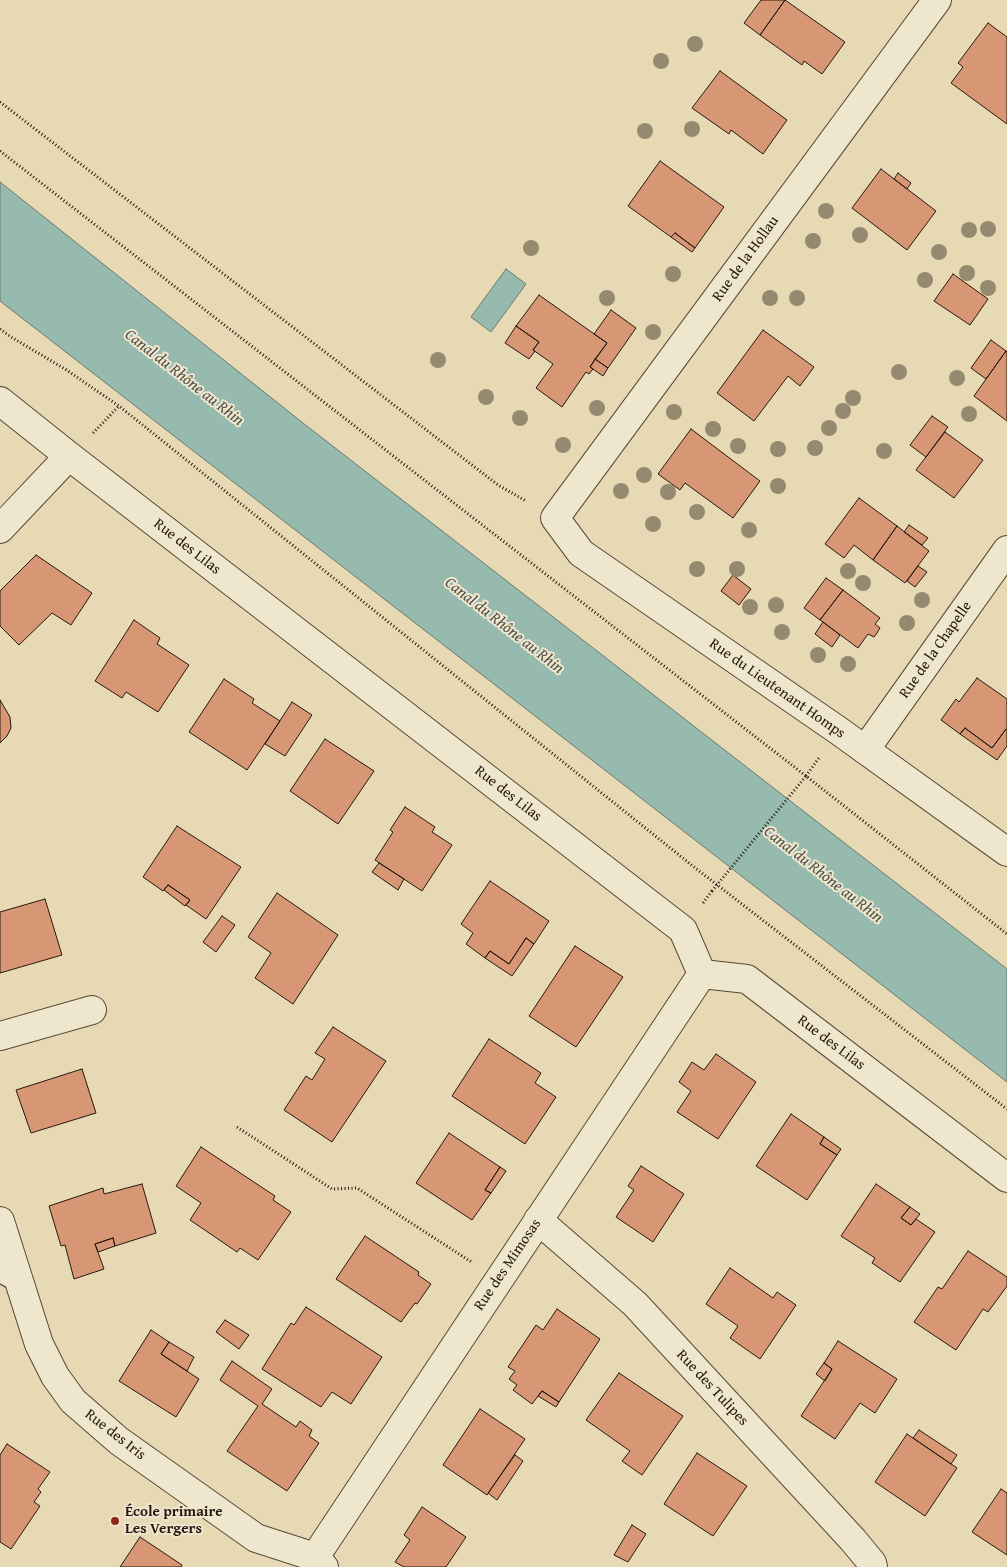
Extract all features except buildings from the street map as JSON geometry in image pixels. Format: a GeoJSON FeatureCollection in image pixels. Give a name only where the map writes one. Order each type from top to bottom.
{"type":"FeatureCollection","features":[{"type":"Feature","properties":{"kind":"street","name":"Rue de la Hollau"},"geometry":{"type":"LineString","coordinates":[[555,518],[937,0]]}},
{"type":"Feature","properties":{"kind":"street","name":"Rue des Lilas"},"geometry":{"type":"LineString","coordinates":[[0,401],[683,930],[702,974],[747,979],[1007,1178]]}},
{"type":"Feature","properties":{"kind":"street"},"geometry":{"type":"LineString","coordinates":[[0,529],[69,456]]}},
{"type":"Feature","properties":{"kind":"street","name":"Rue du Lieutenant Homps"},"geometry":{"type":"LineString","coordinates":[[555,518],[581,553],[865,750],[1007,852]]}},
{"type":"Feature","properties":{"kind":"street","name":"Rue de la Chapelle"},"geometry":{"type":"LineString","coordinates":[[865,750],[1007,550]]}},
{"type":"Feature","properties":{"kind":"street","name":"Rue des Mimosas"},"geometry":{"type":"LineString","coordinates":[[319,1562],[498,1280],[702,974]]}},
{"type":"Feature","properties":{"kind":"street"},"geometry":{"type":"LineString","coordinates":[[0,1036],[92,1010]]}},
{"type":"Feature","properties":{"kind":"street","name":"Rue des Tulipes"},"geometry":{"type":"LineString","coordinates":[[538,1220],[635,1304],[853,1540],[874,1567]]}},
{"type":"Feature","properties":{"kind":"street","name":"Rue des Iris"},"geometry":{"type":"LineString","coordinates":[[0,1221],[10,1280],[55,1376],[73,1401],[119,1441],[256,1538],[319,1562]]}},
{"type":"Feature","properties":{"kind":"path"},"geometry":{"type":"LineString","coordinates":[[0,102],[498,484],[555,518]]}},
{"type":"Feature","properties":{"kind":"path"},"geometry":{"type":"LineString","coordinates":[[0,151],[1007,934]]}},
{"type":"Feature","properties":{"kind":"path"},"geometry":{"type":"LineString","coordinates":[[0,329],[11,338],[66,369],[119,406],[694,868],[1007,1109]]}},
{"type":"Feature","properties":{"kind":"path"},"geometry":{"type":"LineString","coordinates":[[98,428],[119,406]]}},
{"type":"Feature","properties":{"kind":"path"},"geometry":{"type":"LineString","coordinates":[[712,891],[806,776]]}},
{"type":"Feature","properties":{"kind":"path"},"geometry":{"type":"LineString","coordinates":[[237,1126],[332,1189],[357,1188],[498,1280]]}},
{"type":"Feature","properties":{"kind":"water","name":"Canal du Rhône au Rhin"},"geometry":{"type":"Polygon","coordinates":[[[0,182],[303,423],[1007,969],[1007,1082],[0,301],[0,182]]]}},
{"type":"Feature","properties":{"kind":"water"},"geometry":{"type":"Polygon","coordinates":[[[506,269],[526,284],[491,332],[471,317],[506,269]]]}},
{"type":"Feature","properties":{"kind":"place","name":"École primaire Les Vergers"},"geometry":{"type":"Point","coordinates":[115,1521]}}]}
